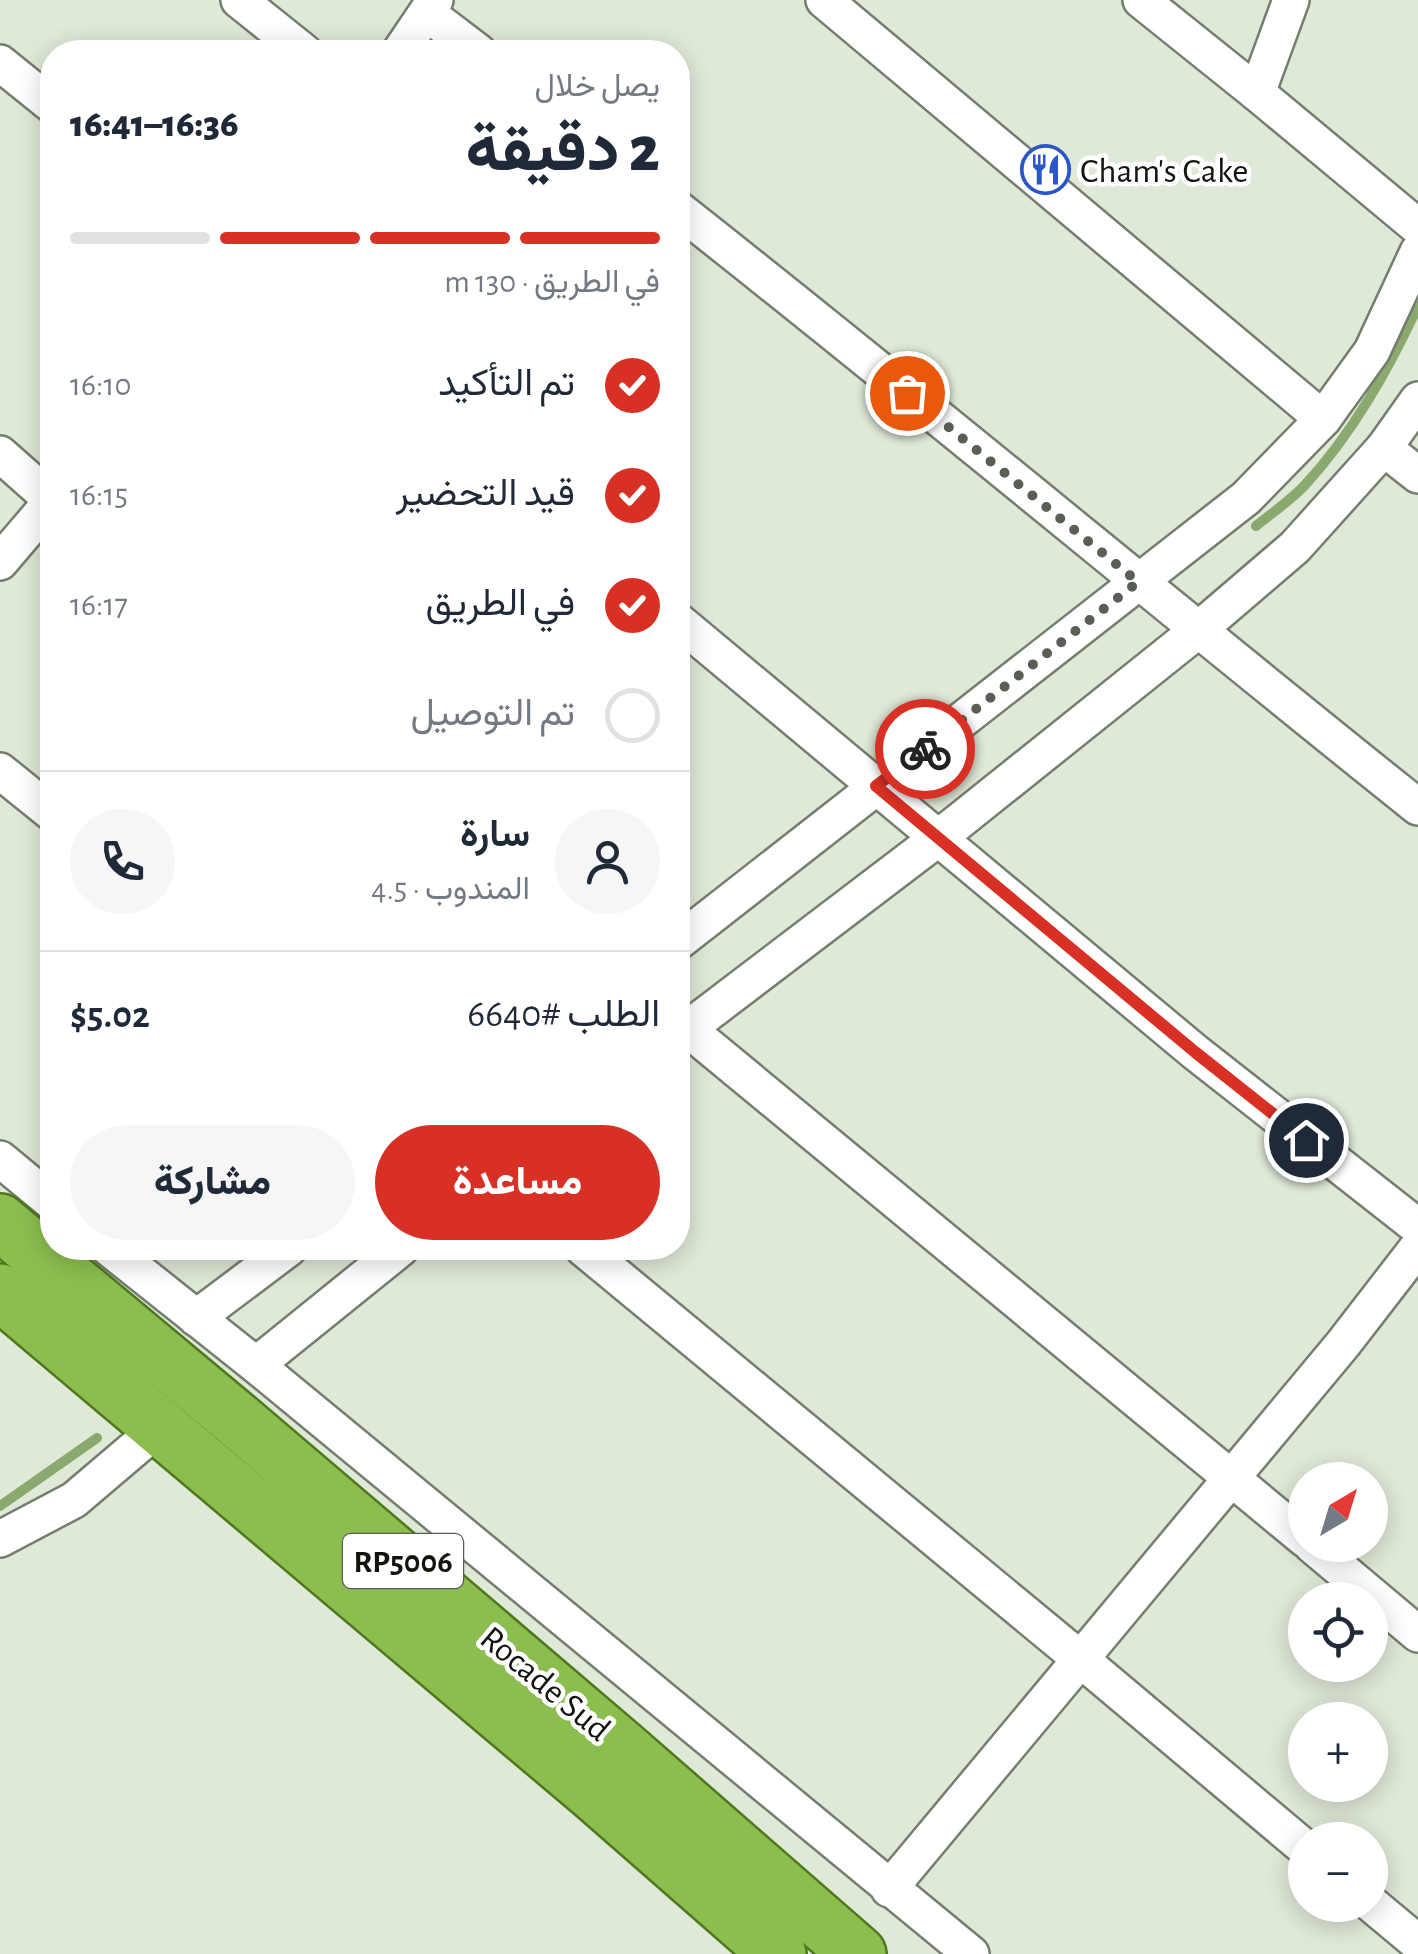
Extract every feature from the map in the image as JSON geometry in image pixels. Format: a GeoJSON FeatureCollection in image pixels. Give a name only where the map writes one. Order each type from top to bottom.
{"type":"FeatureCollection","features":[{"type":"Feature","properties":{"kind":"highway","name":"Rocade Sud"},"geometry":{"type":"LineString","coordinates":[[0,1222],[40,1256]]}},
{"type":"Feature","properties":{"kind":"highway","name":"Rocade Sud"},"geometry":{"type":"LineString","coordinates":[[45,1260],[548,1684],[858,1954]]}},
{"type":"Feature","properties":{"kind":"highway","name":"Rocade Sud"},"geometry":{"type":"LineString","coordinates":[[0,1292],[594,1793],[778,1954]]}},
{"type":"Feature","properties":{"kind":"street"},"geometry":{"type":"LineString","coordinates":[[239,0],[289,40]]}},
{"type":"Feature","properties":{"kind":"street"},"geometry":{"type":"LineString","coordinates":[[824,0],[1323,419]]}},
{"type":"Feature","properties":{"kind":"street"},"geometry":{"type":"LineString","coordinates":[[1141,0],[1418,227]]}},
{"type":"Feature","properties":{"kind":"street"},"geometry":{"type":"LineString","coordinates":[[1257,93],[1291,0]]}},
{"type":"Feature","properties":{"kind":"street"},"geometry":{"type":"LineString","coordinates":[[408,40],[431,6],[466,40]]}},
{"type":"Feature","properties":{"kind":"street"},"geometry":{"type":"LineString","coordinates":[[0,63],[40,95]]}},
{"type":"Feature","properties":{"kind":"street"},"geometry":{"type":"LineString","coordinates":[[690,218],[1418,807]]}},
{"type":"Feature","properties":{"kind":"street"},"geometry":{"type":"LineString","coordinates":[[690,933],[1246,498],[1323,419],[1372,352],[1418,252]]}},
{"type":"Feature","properties":{"kind":"street"},"geometry":{"type":"LineString","coordinates":[[690,1021],[936,838],[1197,631],[1295,547],[1384,448],[1418,400]]}},
{"type":"Feature","properties":{"kind":"street"},"geometry":{"type":"LineString","coordinates":[[1384,448],[1418,475]]}},
{"type":"Feature","properties":{"kind":"street"},"geometry":{"type":"LineString","coordinates":[[0,454],[40,489]]}},
{"type":"Feature","properties":{"kind":"street"},"geometry":{"type":"LineString","coordinates":[[0,562],[40,514]]}},
{"type":"Feature","properties":{"kind":"street"},"geometry":{"type":"LineString","coordinates":[[690,630],[1195,1052],[1418,1227]]}},
{"type":"Feature","properties":{"kind":"street"},"geometry":{"type":"LineString","coordinates":[[0,770],[40,803]]}},
{"type":"Feature","properties":{"kind":"street"},"geometry":{"type":"LineString","coordinates":[[690,1035],[1288,1525]]}},
{"type":"Feature","properties":{"kind":"street"},"geometry":{"type":"LineString","coordinates":[[0,1159],[40,1192]]}},
{"type":"Feature","properties":{"kind":"street"},"geometry":{"type":"LineString","coordinates":[[888,1888],[1342,1344],[1418,1247]]}},
{"type":"Feature","properties":{"kind":"street"},"geometry":{"type":"LineString","coordinates":[[124,1260],[970,1954]]}},
{"type":"Feature","properties":{"kind":"street"},"geometry":{"type":"LineString","coordinates":[[196,1318],[272,1260]]}},
{"type":"Feature","properties":{"kind":"street"},"geometry":{"type":"LineString","coordinates":[[256,1366],[386,1260]]}},
{"type":"Feature","properties":{"kind":"street"},"geometry":{"type":"LineString","coordinates":[[598,1260],[1288,1834]]}},
{"type":"Feature","properties":{"kind":"street"},"geometry":{"type":"LineString","coordinates":[[0,1540],[74,1500],[160,1426]]}},
{"type":"Feature","properties":{"kind":"street"},"geometry":{"type":"LineString","coordinates":[[1332,1562],[1418,1634]]}},
{"type":"Feature","properties":{"kind":"street"},"geometry":{"type":"LineString","coordinates":[[1388,1917],[1418,1943]]}},
{"type":"Feature","properties":{"kind":"waterway"},"geometry":{"type":"LineString","coordinates":[[1256,526],[1300,491],[1339,444],[1382,377],[1418,306]]}},
{"type":"Feature","properties":{"kind":"waterway"},"geometry":{"type":"LineString","coordinates":[[0,1506],[97,1438]]}},
{"type":"Feature","properties":{"kind":"way so far"},"geometry":{"type":"LineString","coordinates":[[907,393],[1138,582],[925,749]]}},
{"type":"Feature","properties":{"kind":"place","name":"Cham's Cake"},"geometry":{"type":"Point","coordinates":[1045,170]}},
{"type":"Feature","properties":{"kind":"route"},"geometry":{"type":"LineString","coordinates":[[925,749],[876,786],[1306,1140]]}}]}
